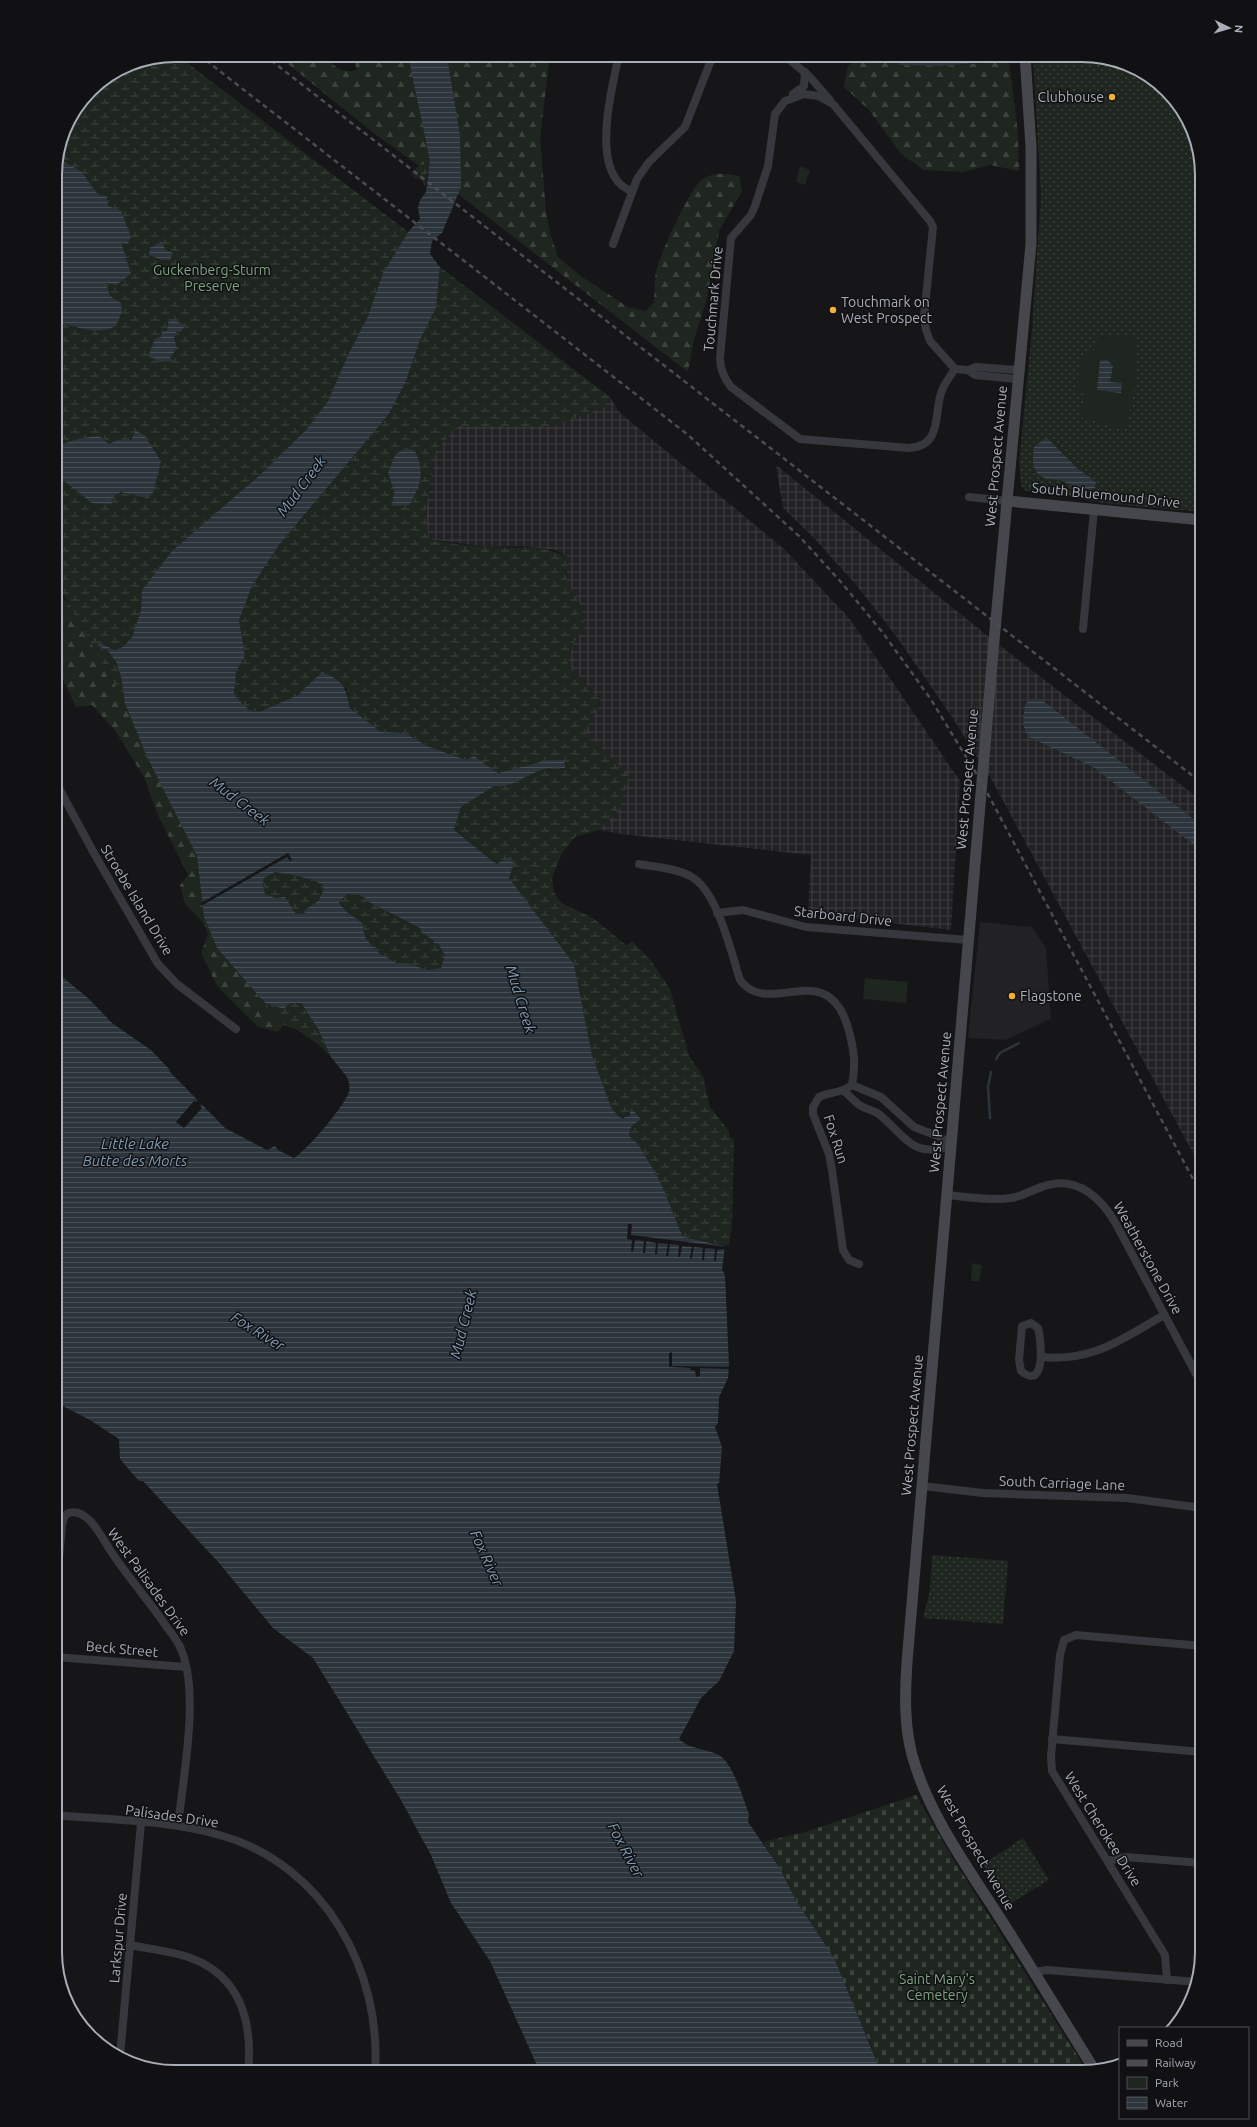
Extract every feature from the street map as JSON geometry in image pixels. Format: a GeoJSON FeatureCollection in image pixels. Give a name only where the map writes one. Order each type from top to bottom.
{"type":"FeatureCollection","features":[{"type":"Feature","properties":{"kind":"main road","name":"West Prospect Avenue"},"geometry":{"type":"LineString","coordinates":[[1022,62],[1032,147],[1032,209],[1028,282],[1018,375],[968,940],[905,1700],[906,1724],[912,1754],[932,1807],[967,1866],[1035,1972],[1091,2065]]}},
{"type":"Feature","properties":{"kind":"main road","name":"South Bluemound Drive"},"geometry":{"type":"LineString","coordinates":[[1007,500],[1195,519]]}},
{"type":"Feature","properties":{"kind":"street"},"geometry":{"type":"LineString","coordinates":[[618,62],[610,103],[607,150],[609,164],[614,176],[622,186],[632,192]]}},
{"type":"Feature","properties":{"kind":"street"},"geometry":{"type":"LineString","coordinates":[[613,244],[637,179],[649,162],[685,127],[710,62]]}},
{"type":"Feature","properties":{"kind":"street"},"geometry":{"type":"LineString","coordinates":[[793,62],[805,72],[833,104],[930,221],[933,228],[924,317],[926,330],[930,341],[955,369],[968,370],[975,375],[1018,375]]}},
{"type":"Feature","properties":{"kind":"street","name":"Touchmark Drive"},"geometry":{"type":"LineString","coordinates":[[805,72],[804,86],[778,108],[775,114],[768,166],[755,206],[745,222],[731,238],[720,358],[722,373],[731,387],[800,439],[909,448],[921,445],[932,435],[936,427],[942,390],[955,369]]}},
{"type":"Feature","properties":{"kind":"street"},"geometry":{"type":"LineString","coordinates":[[788,99],[804,94],[812,94],[833,104]]}},
{"type":"Feature","properties":{"kind":"street"},"geometry":{"type":"LineString","coordinates":[[969,497],[1007,500]]}},
{"type":"Feature","properties":{"kind":"street"},"geometry":{"type":"LineString","coordinates":[[1083,629],[1094,510]]}},
{"type":"Feature","properties":{"kind":"street","name":"Stroebe Island Drive"},"geometry":{"type":"LineString","coordinates":[[62,794],[95,855],[158,964],[177,984],[236,1029]]}},
{"type":"Feature","properties":{"kind":"street"},"geometry":{"type":"LineString","coordinates":[[639,864],[682,872],[690,876],[703,887],[717,913],[740,980],[748,988],[764,994],[816,991],[831,998],[837,1004],[845,1018],[854,1052],[855,1069],[852,1085],[881,1097],[914,1127],[940,1137],[951,1145]]}},
{"type":"Feature","properties":{"kind":"street","name":"Starboard Drive"},"geometry":{"type":"LineString","coordinates":[[717,913],[742,910],[806,927],[968,940]]}},
{"type":"Feature","properties":{"kind":"street","name":"Fox Run"},"geometry":{"type":"LineString","coordinates":[[852,1085],[844,1091],[819,1097],[813,1107],[814,1114],[829,1154],[843,1250],[849,1260],[859,1264]]}},
{"type":"Feature","properties":{"kind":"street"},"geometry":{"type":"LineString","coordinates":[[844,1091],[861,1106],[874,1111],[881,1116],[907,1143],[914,1147],[939,1150],[951,1145]]}},
{"type":"Feature","properties":{"kind":"street","name":"Weatherstone Drive"},"geometry":{"type":"LineString","coordinates":[[947,1195],[995,1199],[1011,1198],[1055,1184],[1072,1185],[1087,1191],[1107,1207],[1195,1372]]}},
{"type":"Feature","properties":{"kind":"street"},"geometry":{"type":"LineString","coordinates":[[1042,1357],[1058,1358],[1086,1355],[1105,1348],[1164,1315]]}},
{"type":"Feature","properties":{"kind":"street"},"geometry":{"type":"LineString","coordinates":[[1025,1324],[1034,1324],[1038,1328],[1042,1357],[1036,1373],[1027,1375],[1021,1371],[1019,1360],[1021,1330],[1025,1324]]}},
{"type":"Feature","properties":{"kind":"street","name":"South Carriage Lane"},"geometry":{"type":"LineString","coordinates":[[922,1486],[990,1494],[1127,1498],[1195,1507]]}},
{"type":"Feature","properties":{"kind":"street","name":"West Palisades Drive"},"geometry":{"type":"LineString","coordinates":[[62,1525],[64,1517],[68,1513],[78,1513],[90,1522],[181,1648],[186,1667],[190,1699],[178,1826]]}},
{"type":"Feature","properties":{"kind":"street","name":"West Cherokee Drive"},"geometry":{"type":"LineString","coordinates":[[1167,1980],[1165,1955],[1108,1861],[1058,1784],[1052,1771],[1052,1739],[1060,1655],[1062,1643],[1066,1637],[1076,1636],[1195,1645]]}},
{"type":"Feature","properties":{"kind":"street","name":"Beck Street"},"geometry":{"type":"LineString","coordinates":[[62,1658],[186,1667]]}},
{"type":"Feature","properties":{"kind":"street"},"geometry":{"type":"LineString","coordinates":[[1052,1739],[1195,1751]]}},
{"type":"Feature","properties":{"kind":"street","name":"Palisades Drive"},"geometry":{"type":"LineString","coordinates":[[62,1816],[178,1826],[225,1836],[271,1859],[305,1884],[332,1914],[345,1934],[365,1979],[373,2019],[376,2065]]}},
{"type":"Feature","properties":{"kind":"street","name":"Larkspur Drive"},"geometry":{"type":"LineString","coordinates":[[120,2051],[141,1823]]}},
{"type":"Feature","properties":{"kind":"street"},"geometry":{"type":"LineString","coordinates":[[1108,1861],[1126,1857],[1195,1862]]}},
{"type":"Feature","properties":{"kind":"street"},"geometry":{"type":"LineString","coordinates":[[130,1945],[190,1957],[215,1971],[229,1985],[239,2001],[247,2019],[250,2038],[248,2065]]}},
{"type":"Feature","properties":{"kind":"street"},"geometry":{"type":"LineString","coordinates":[[1035,1972],[1047,1970],[1191,1982]]}},
{"type":"Feature","properties":{"kind":"shaded area"},"geometry":{"type":"Polygon","coordinates":[[[610,397],[619,412],[784,549],[849,618],[960,781],[951,930],[808,913],[811,855],[621,834],[599,830],[620,809],[596,743],[585,731],[601,701],[568,664],[573,644],[585,627],[579,602],[567,585],[567,567],[570,558],[555,550],[521,546],[486,547],[428,539],[426,510],[436,450],[458,426],[554,426],[604,407],[610,397]]]}},
{"type":"Feature","properties":{"kind":"shaded area"},"geometry":{"type":"Polygon","coordinates":[[[776,465],[994,641],[1195,796],[1195,1157],[993,782],[952,717],[896,636],[857,586],[814,538],[783,508],[776,465]]]}},
{"type":"Feature","properties":{"kind":"shaded area"},"geometry":{"type":"Polygon","coordinates":[[[980,922],[1032,927],[1046,948],[1051,1019],[1005,1040],[968,1038],[980,922]]]}},
{"type":"Feature","properties":{"kind":"green space","name":"Guckenberg-Sturm Preserve"},"geometry":{"type":"Polygon","coordinates":[[[186,62],[408,232],[383,273],[368,316],[347,357],[328,401],[306,430],[262,473],[172,551],[142,590],[141,610],[132,637],[123,647],[114,650],[99,642],[98,646],[111,656],[119,670],[125,703],[62,592],[62,168],[64,153],[74,125],[85,106],[95,95],[112,81],[139,68],[161,63],[186,62]]]}},
{"type":"Feature","properties":{"kind":"green space"},"geometry":{"type":"Polygon","coordinates":[[[285,62],[331,62],[342,70],[351,71],[356,70],[355,62],[409,62],[425,135],[460,134],[448,62],[549,62],[540,138],[546,212],[551,236],[558,257],[582,277],[628,307],[645,311],[654,303],[655,276],[658,264],[676,222],[697,185],[707,176],[716,174],[730,174],[739,176],[742,191],[719,231],[706,302],[694,339],[688,372],[458,194],[375,134],[285,62]]]}},
{"type":"Feature","properties":{"kind":"green space"},"geometry":{"type":"Polygon","coordinates":[[[852,62],[895,62],[901,65],[941,66],[1009,62],[1018,134],[1019,171],[990,165],[963,172],[924,170],[901,154],[869,110],[844,87],[847,69],[852,62]]]}},
{"type":"Feature","properties":{"kind":"green space"},"geometry":{"type":"Polygon","coordinates":[[[1033,62],[1089,62],[1118,68],[1145,81],[1167,101],[1176,112],[1191,146],[1195,175],[1195,511],[1103,503],[1063,495],[1030,492],[1024,490],[1021,485],[1019,463],[1032,329],[1041,196],[1033,62]]]}},
{"type":"Feature","properties":{"kind":"green space"},"geometry":{"type":"Polygon","coordinates":[[[430,161],[425,186],[422,181],[411,174],[417,167],[430,161]]]}},
{"type":"Feature","properties":{"kind":"green space"},"geometry":{"type":"Polygon","coordinates":[[[800,166],[810,170],[805,185],[796,182],[800,166]]]}},
{"type":"Feature","properties":{"kind":"green space"},"geometry":{"type":"Polygon","coordinates":[[[440,267],[610,397],[604,407],[554,426],[458,426],[436,450],[426,510],[428,539],[479,547],[539,548],[559,553],[570,558],[566,572],[568,582],[580,605],[585,627],[573,644],[568,664],[601,701],[585,731],[629,775],[620,809],[599,830],[575,837],[562,853],[552,878],[554,892],[561,903],[593,918],[626,945],[633,942],[652,962],[670,989],[689,1056],[703,1076],[710,1107],[729,1131],[729,1136],[734,1140],[732,1225],[729,1246],[683,1237],[659,1179],[638,1144],[629,1136],[631,1127],[641,1119],[633,1110],[630,1111],[627,1117],[619,1117],[611,1107],[592,1055],[574,964],[509,878],[514,865],[511,858],[496,864],[454,830],[461,807],[494,786],[502,786],[519,780],[543,768],[558,768],[564,760],[548,760],[498,773],[474,756],[466,760],[427,746],[405,733],[381,732],[350,708],[347,689],[322,672],[298,695],[259,712],[249,710],[234,695],[236,671],[245,656],[239,620],[252,586],[279,545],[389,414],[406,381],[420,340],[436,308],[440,267]]]}},
{"type":"Feature","properties":{"kind":"green space"},"geometry":{"type":"Polygon","coordinates":[[[1136,336],[1137,362],[1135,384],[1125,430],[1079,417],[1085,394],[1077,393],[1080,355],[1086,355],[1095,349],[1095,338],[1136,336]]]}},
{"type":"Feature","properties":{"kind":"green space"},"geometry":{"type":"Polygon","coordinates":[[[62,596],[107,650],[147,757],[197,856],[204,917],[217,948],[284,1025],[278,1032],[258,1027],[217,986],[201,953],[208,935],[204,923],[185,904],[180,885],[188,875],[156,811],[145,779],[116,732],[92,705],[76,707],[62,678],[62,596]]]}},
{"type":"Feature","properties":{"kind":"green space"},"geometry":{"type":"Polygon","coordinates":[[[275,872],[294,875],[325,886],[319,899],[308,908],[307,913],[296,914],[285,897],[275,898],[265,894],[263,886],[264,878],[275,872]]]}},
{"type":"Feature","properties":{"kind":"green space"},"geometry":{"type":"Polygon","coordinates":[[[354,893],[366,898],[365,900],[420,928],[421,932],[435,942],[433,943],[438,944],[445,955],[441,968],[426,970],[409,963],[396,963],[379,953],[366,939],[365,931],[339,903],[346,895],[354,893]]]}},
{"type":"Feature","properties":{"kind":"green space"},"geometry":{"type":"Polygon","coordinates":[[[865,978],[908,982],[906,1003],[863,999],[865,978]]]}},
{"type":"Feature","properties":{"kind":"green space"},"geometry":{"type":"Polygon","coordinates":[[[265,1003],[284,1009],[290,1003],[300,1003],[318,1029],[331,1057],[319,1045],[297,1030],[284,1025],[265,1003]]]}},
{"type":"Feature","properties":{"kind":"green space"},"geometry":{"type":"Polygon","coordinates":[[[972,1263],[982,1265],[979,1281],[971,1281],[972,1263]]]}},
{"type":"Feature","properties":{"kind":"green space"},"geometry":{"type":"Polygon","coordinates":[[[932,1555],[1008,1561],[1003,1624],[923,1618],[930,1590],[932,1555]]]}},
{"type":"Feature","properties":{"kind":"green space","name":"Saint Mary's Cemetery"},"geometry":{"type":"Polygon","coordinates":[[[916,1795],[952,1857],[1083,2065],[878,2065],[869,2040],[779,1867],[763,1842],[805,1832],[916,1795]]]}},
{"type":"Feature","properties":{"kind":"green space"},"geometry":{"type":"Polygon","coordinates":[[[1023,1838],[1049,1880],[1008,1905],[983,1864],[1023,1838]]]}},
{"type":"Feature","properties":{"kind":"water"},"geometry":{"type":"Polygon","coordinates":[[[409,62],[448,62],[460,135],[461,187],[442,233],[432,241],[430,254],[440,267],[436,308],[420,340],[406,381],[389,414],[279,545],[252,586],[239,620],[245,656],[236,671],[234,695],[249,710],[259,712],[298,695],[322,672],[335,678],[342,685],[347,694],[350,708],[381,732],[405,733],[427,746],[466,760],[474,756],[498,773],[548,760],[564,760],[565,768],[544,769],[512,784],[494,786],[461,807],[454,830],[496,864],[511,857],[514,864],[509,878],[574,964],[592,1055],[611,1107],[619,1117],[623,1118],[629,1116],[631,1108],[641,1119],[631,1127],[629,1136],[638,1144],[659,1179],[683,1237],[725,1246],[722,1270],[725,1275],[729,1366],[728,1378],[719,1397],[718,1423],[715,1427],[722,1447],[719,1483],[717,1484],[736,1601],[734,1651],[719,1681],[701,1698],[679,1739],[691,1746],[717,1754],[723,1758],[733,1772],[749,1814],[748,1822],[779,1867],[797,1902],[834,1958],[878,2065],[537,2065],[490,1961],[451,1903],[431,1855],[401,1800],[313,1658],[273,1628],[219,1563],[143,1481],[139,1481],[120,1459],[119,1439],[90,1420],[62,1406],[62,977],[88,998],[112,1023],[151,1050],[170,1070],[169,1071],[225,1128],[267,1150],[275,1146],[278,1150],[294,1158],[308,1146],[324,1128],[340,1108],[349,1092],[347,1077],[331,1057],[318,1029],[301,1003],[290,1003],[284,1009],[265,1003],[217,948],[204,917],[197,856],[147,757],[125,703],[121,677],[116,662],[107,650],[98,646],[99,642],[114,650],[123,647],[132,637],[141,610],[142,590],[172,551],[262,473],[306,430],[328,401],[347,357],[368,316],[383,273],[408,232],[420,219],[418,208],[420,200],[426,192],[430,161],[409,62]],[[275,872],[264,878],[263,886],[265,894],[275,898],[285,897],[296,914],[306,913],[305,910],[316,903],[320,898],[324,886],[314,881],[275,872]],[[354,893],[346,895],[339,903],[347,912],[362,923],[366,939],[379,953],[396,963],[409,963],[426,970],[441,968],[445,955],[438,944],[433,943],[434,941],[421,932],[420,928],[365,900],[366,898],[354,893]]]}},
{"type":"Feature","properties":{"kind":"water"},"geometry":{"type":"Polygon","coordinates":[[[895,62],[988,62],[940,66],[901,65],[895,62]]]}},
{"type":"Feature","properties":{"kind":"water"},"geometry":{"type":"Polygon","coordinates":[[[63,161],[82,172],[98,195],[107,196],[108,206],[121,211],[131,237],[127,244],[121,242],[131,274],[116,285],[106,283],[110,296],[121,303],[122,311],[116,326],[107,329],[92,330],[62,324],[63,161]]]}},
{"type":"Feature","properties":{"kind":"water"},"geometry":{"type":"Polygon","coordinates":[[[161,242],[163,243],[165,250],[173,253],[170,260],[162,260],[149,255],[150,248],[161,242]]]}},
{"type":"Feature","properties":{"kind":"water"},"geometry":{"type":"Polygon","coordinates":[[[169,318],[185,325],[181,332],[176,332],[174,338],[177,348],[170,358],[174,361],[159,362],[155,358],[148,357],[155,339],[161,337],[162,331],[167,331],[169,318]]]}},
{"type":"Feature","properties":{"kind":"water"},"geometry":{"type":"Polygon","coordinates":[[[1100,360],[1108,360],[1113,366],[1110,382],[1122,383],[1121,393],[1097,390],[1100,360]]]}},
{"type":"Feature","properties":{"kind":"water"},"geometry":{"type":"Polygon","coordinates":[[[136,431],[144,435],[161,461],[153,493],[148,498],[121,492],[115,495],[111,504],[92,503],[62,479],[62,444],[82,438],[99,436],[109,444],[118,440],[131,440],[136,431]]]}},
{"type":"Feature","properties":{"kind":"water"},"geometry":{"type":"Polygon","coordinates":[[[1044,439],[1048,439],[1077,468],[1096,482],[1095,488],[1081,488],[1063,481],[1040,476],[1033,464],[1034,447],[1044,439]]]}},
{"type":"Feature","properties":{"kind":"water"},"geometry":{"type":"Polygon","coordinates":[[[406,448],[415,451],[418,459],[421,472],[419,485],[409,505],[392,506],[394,492],[388,472],[396,454],[406,448]]]}},
{"type":"Feature","properties":{"kind":"water"},"geometry":{"type":"Polygon","coordinates":[[[1034,699],[1040,699],[1195,820],[1195,846],[1093,767],[1029,737],[1026,733],[1023,721],[1026,703],[1034,699]]]}},
{"type":"Feature","properties":{"kind":"pier"},"geometry":{"type":"Polygon","coordinates":[[[288,853],[292,860],[290,861],[287,857],[201,906],[201,903],[288,853]]]}},
{"type":"Feature","properties":{"kind":"pier"},"geometry":{"type":"Polygon","coordinates":[[[198,1100],[202,1104],[200,1106],[202,1108],[184,1128],[176,1122],[194,1101],[196,1102],[198,1100]]]}},
{"type":"Feature","properties":{"kind":"pier"},"geometry":{"type":"Polygon","coordinates":[[[628,1224],[632,1224],[631,1235],[727,1247],[727,1249],[717,1250],[716,1261],[714,1261],[715,1249],[705,1248],[704,1260],[702,1260],[703,1248],[694,1247],[692,1258],[690,1258],[692,1247],[682,1246],[680,1257],[678,1257],[679,1245],[670,1244],[668,1256],[666,1256],[668,1244],[658,1243],[657,1254],[655,1254],[656,1243],[646,1241],[645,1253],[643,1253],[644,1241],[635,1240],[633,1252],[631,1251],[632,1240],[627,1239],[628,1224]]]}},
{"type":"Feature","properties":{"kind":"pier"},"geometry":{"type":"Polygon","coordinates":[[[672,1352],[672,1366],[731,1367],[731,1369],[700,1368],[700,1376],[696,1377],[695,1371],[691,1370],[690,1368],[669,1367],[669,1353],[672,1352]]]}},
{"type":"Feature","properties":{"kind":"waterway"},"geometry":{"type":"LineString","coordinates":[[996,1059],[1000,1053],[1019,1043]]}},
{"type":"Feature","properties":{"kind":"waterway"},"geometry":{"type":"LineString","coordinates":[[990,1118],[988,1087],[991,1072]]}},
{"type":"Feature","properties":{"kind":"railway"},"geometry":{"type":"LineString","coordinates":[[208,62],[687,434],[799,536],[841,582],[883,633],[930,698],[982,783],[1195,1183]]}},
{"type":"Feature","properties":{"kind":"railway"},"geometry":{"type":"LineString","coordinates":[[273,62],[1195,778]]}},
{"type":"Feature","properties":{"kind":"place","name":"Clubhouse"},"geometry":{"type":"Point","coordinates":[1112,97]}},
{"type":"Feature","properties":{"kind":"place","name":"Touchmark on West Prospect"},"geometry":{"type":"Point","coordinates":[833,310]}},
{"type":"Feature","properties":{"kind":"place","name":"Flagstone"},"geometry":{"type":"Point","coordinates":[1012,996]}},
{"type":"Feature","properties":{"kind":"water label","name":"Mud Creek"},"geometry":{"type":"Point","coordinates":[301,486]}},
{"type":"Feature","properties":{"kind":"water label","name":"Mud Creek"},"geometry":{"type":"Point","coordinates":[240,801]}},
{"type":"Feature","properties":{"kind":"water label","name":"Mud Creek"},"geometry":{"type":"Point","coordinates":[521,999]}},
{"type":"Feature","properties":{"kind":"water label","name":"Little Lake Butte des Morts"},"geometry":{"type":"Point","coordinates":[135,1152]}},
{"type":"Feature","properties":{"kind":"water label","name":"Mud Creek"},"geometry":{"type":"Point","coordinates":[463,1324]}},
{"type":"Feature","properties":{"kind":"water label","name":"Fox River"},"geometry":{"type":"Point","coordinates":[258,1331]}},
{"type":"Feature","properties":{"kind":"water label","name":"Fox River"},"geometry":{"type":"Point","coordinates":[487,1558]}},
{"type":"Feature","properties":{"kind":"water label","name":"Fox River"},"geometry":{"type":"Point","coordinates":[626,1850]}}]}
